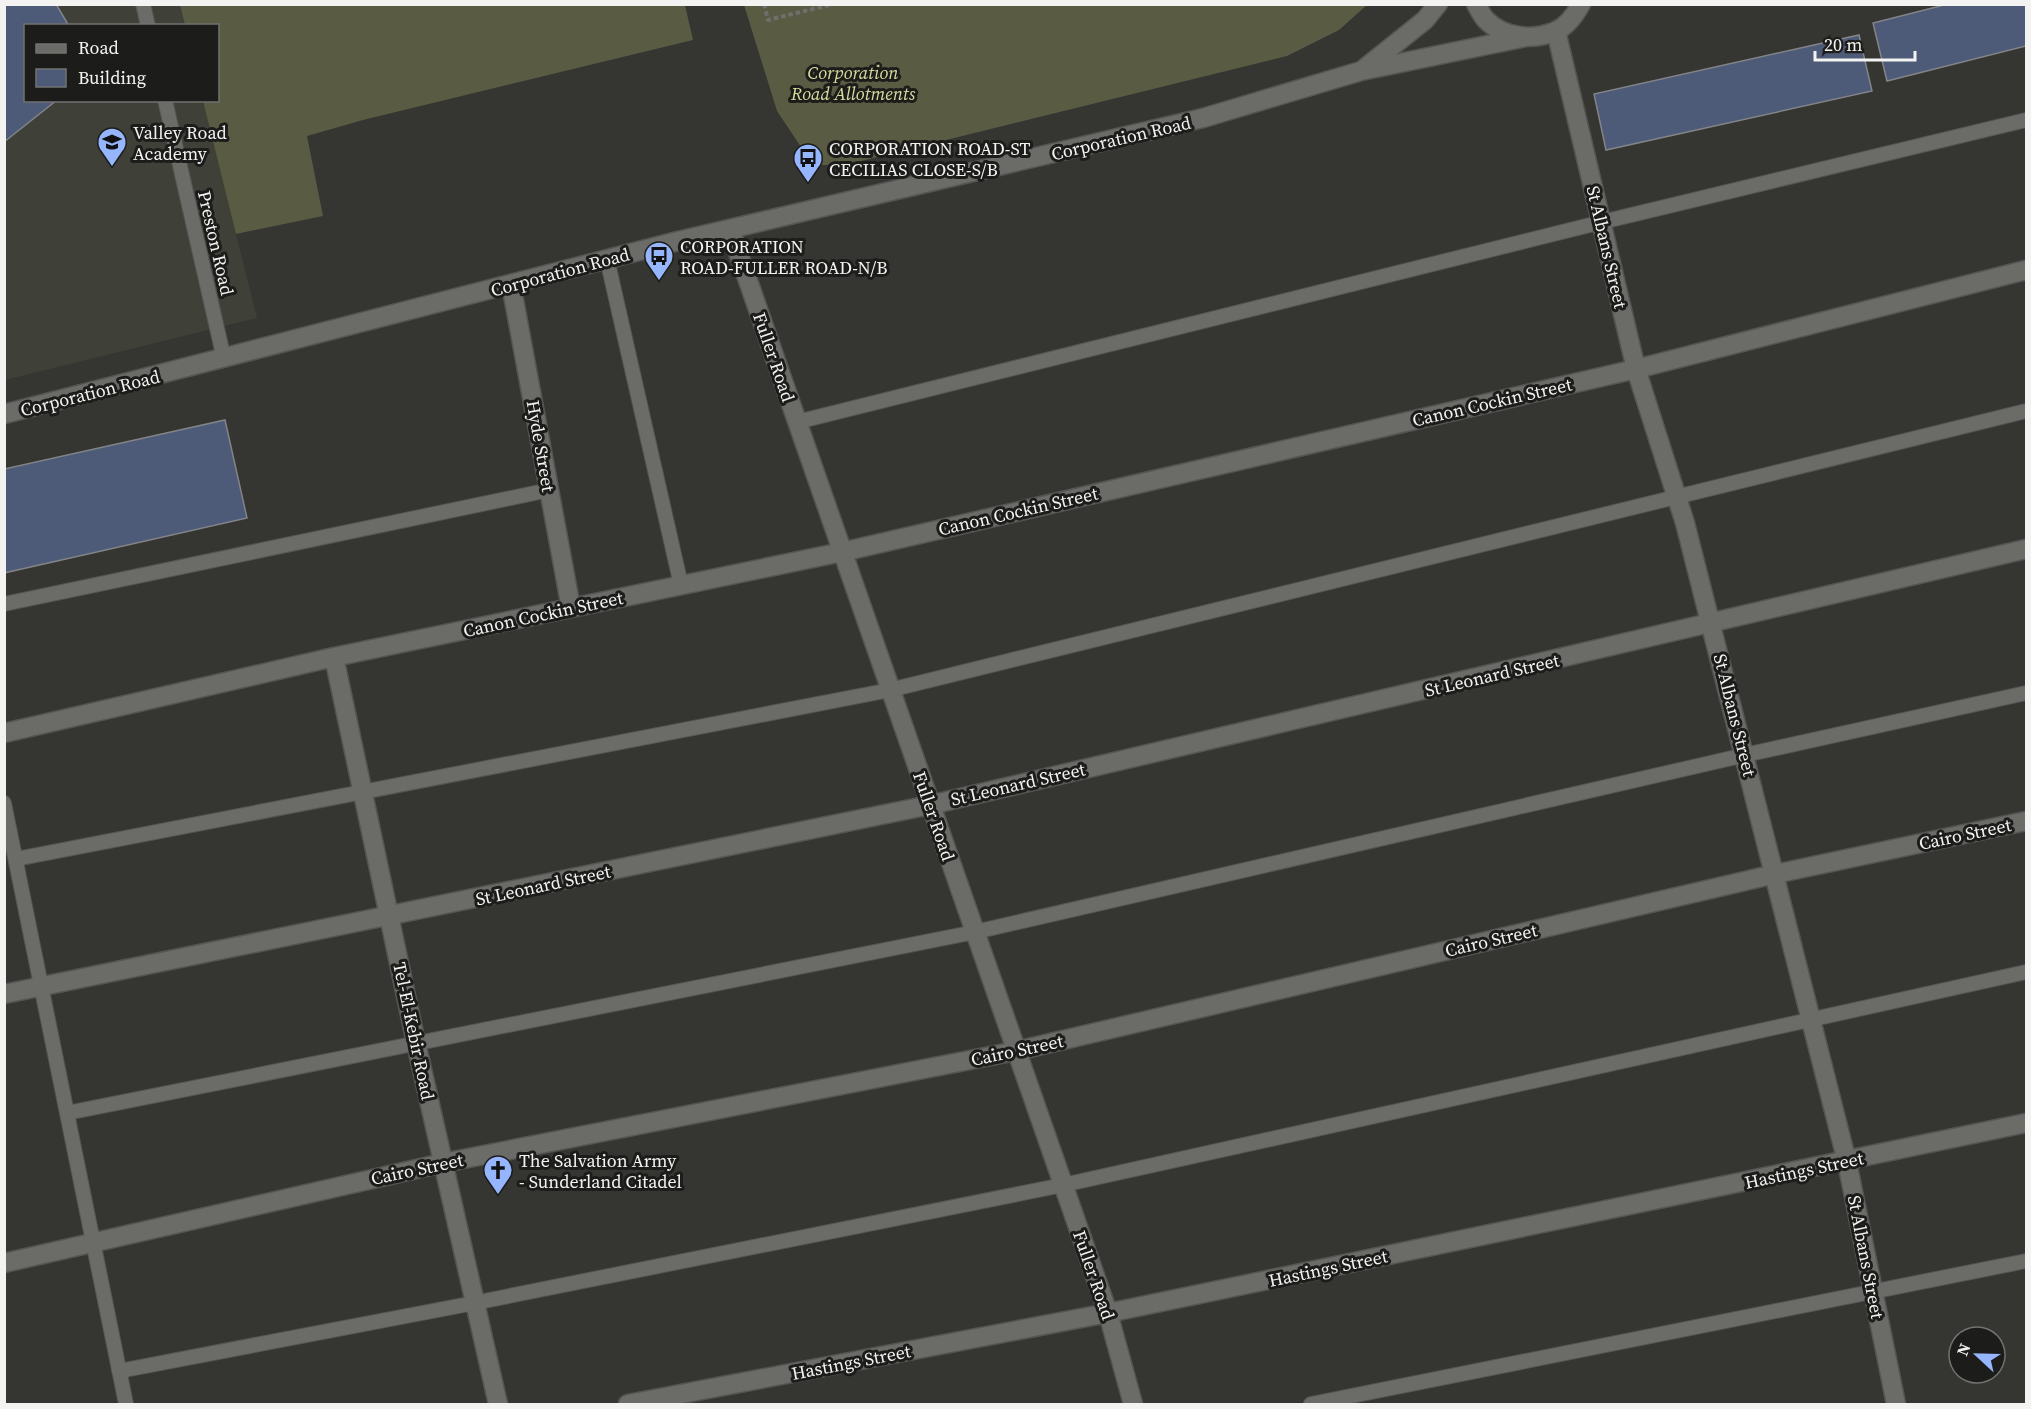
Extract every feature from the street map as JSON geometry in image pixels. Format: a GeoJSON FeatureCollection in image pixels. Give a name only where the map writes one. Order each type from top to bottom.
{"type":"FeatureCollection","features":[{"type":"Feature","properties":{"kind":"street","name":"Corporation Road"},"geometry":{"type":"LineString","coordinates":[[1361,71],[1425,20],[1438,4]]}},
{"type":"Feature","properties":{"kind":"street","name":"Corporation Road"},"geometry":{"type":"LineString","coordinates":[[1476,4],[1485,20],[1503,32],[1526,37]]}},
{"type":"Feature","properties":{"kind":"street","name":"Corporation Road"},"geometry":{"type":"LineString","coordinates":[[4,414],[607,259],[1203,118],[1361,71],[1556,31],[1577,11],[1594,4]]}},
{"type":"Feature","properties":{"kind":"street","name":"St Albans Street"},"geometry":{"type":"LineString","coordinates":[[1556,31],[1636,369],[1677,496],[1812,1020],[1847,1162],[1896,1404]]}},
{"type":"Feature","properties":{"kind":"street","name":"Fuller Road"},"geometry":{"type":"LineString","coordinates":[[730,229],[1108,1313],[1133,1404]]}},
{"type":"Feature","properties":{"kind":"street","name":"Canon Cockin Street"},"geometry":{"type":"LineString","coordinates":[[4,733],[334,657],[842,552],[1636,369],[2026,270]]}},
{"type":"Feature","properties":{"kind":"street","name":"Hyde Street"},"geometry":{"type":"LineString","coordinates":[[511,284],[571,608]]}},
{"type":"Feature","properties":{"kind":"street","name":"St Leonard Street"},"geometry":{"type":"LineString","coordinates":[[4,994],[930,805],[2026,549]]}},
{"type":"Feature","properties":{"kind":"street","name":"Tel-El-Kebir Road"},"geometry":{"type":"LineString","coordinates":[[334,657],[443,1163],[498,1404]]}},
{"type":"Feature","properties":{"kind":"street","name":"Cairo Street"},"geometry":{"type":"LineString","coordinates":[[4,1263],[443,1163],[1016,1051],[1775,874],[2026,821]]}},
{"type":"Feature","properties":{"kind":"street","name":"Hastings Street"},"geometry":{"type":"LineString","coordinates":[[628,1404],[1108,1313],[2026,1124]]}},
{"type":"Feature","properties":{"kind":"lane"},"geometry":{"type":"LineString","coordinates":[[143,4],[147,24]]}},
{"type":"Feature","properties":{"kind":"lane","name":"Preston Road"},"geometry":{"type":"LineString","coordinates":[[165,102],[224,359]]}},
{"type":"Feature","properties":{"kind":"lane"},"geometry":{"type":"LineString","coordinates":[[797,422],[1602,222],[2026,120]]}},
{"type":"Feature","properties":{"kind":"lane"},"geometry":{"type":"LineString","coordinates":[[607,259],[681,585]]}},
{"type":"Feature","properties":{"kind":"lane"},"geometry":{"type":"LineString","coordinates":[[16,859],[890,690],[2026,411]]}},
{"type":"Feature","properties":{"kind":"lane"},"geometry":{"type":"LineString","coordinates":[[4,604],[549,490]]}},
{"type":"Feature","properties":{"kind":"lane"},"geometry":{"type":"LineString","coordinates":[[67,1113],[975,932],[1745,755],[2026,693]]}},
{"type":"Feature","properties":{"kind":"lane"},"geometry":{"type":"LineString","coordinates":[[4,803],[126,1404]]}},
{"type":"Feature","properties":{"kind":"lane"},"geometry":{"type":"LineString","coordinates":[[119,1371],[474,1303],[1063,1185],[2026,972]]}},
{"type":"Feature","properties":{"kind":"lane"},"geometry":{"type":"LineString","coordinates":[[1311,1404],[2026,1261]]}},
{"type":"Feature","properties":{"kind":"path"},"geometry":{"type":"LineString","coordinates":[[764,4],[768,20],[833,4]]}},
{"type":"Feature","properties":{"kind":"shaded area","name":"Valley Road Academy"},"geometry":{"type":"Polygon","coordinates":[[[4,5],[180,5],[185,24],[24,24],[24,102],[203,102],[257,318],[5,380],[4,5]]]}},
{"type":"Feature","properties":{"kind":"green space","name":"Corporation Road Allotments"},"geometry":{"type":"Polygon","coordinates":[[[744,4],[1367,5],[1339,30],[1287,56],[845,165],[813,165],[777,111],[744,4]]]}},
{"type":"Feature","properties":{"kind":"green space"},"geometry":{"type":"Polygon","coordinates":[[[180,5],[685,5],[693,40],[363,120],[307,136],[323,216],[236,234],[203,102],[219,102],[219,24],[185,24],[180,5]]]}},
{"type":"Feature","properties":{"kind":"building"},"geometry":{"type":"Polygon","coordinates":[[[4,4],[56,4],[68,24],[24,24],[24,102],[54,102],[4,142],[4,4]]]}},
{"type":"Feature","properties":{"kind":"building"},"geometry":{"type":"Polygon","coordinates":[[[1948,4],[2026,4],[2026,46],[1887,81],[1873,23],[1948,4]]]}},
{"type":"Feature","properties":{"kind":"building"},"geometry":{"type":"Polygon","coordinates":[[[1859,35],[1872,91],[1606,150],[1594,94],[1859,35]]]}},
{"type":"Feature","properties":{"kind":"building"},"geometry":{"type":"Polygon","coordinates":[[[225,420],[247,518],[4,573],[4,469],[225,420]]]}},
{"type":"Feature","properties":{"kind":"place","name":"Valley Road Academy"},"geometry":{"type":"Point","coordinates":[112,168]}},
{"type":"Feature","properties":{"kind":"place","name":"CORPORATION ROAD-ST CECILIAS CLOSE-S/B"},"geometry":{"type":"Point","coordinates":[808,184]}},
{"type":"Feature","properties":{"kind":"place","name":"CORPORATION ROAD-FULLER ROAD-N/B"},"geometry":{"type":"Point","coordinates":[659,282]}},
{"type":"Feature","properties":{"kind":"place","name":"The Salvation Army - Sunderland Citadel"},"geometry":{"type":"Point","coordinates":[498,1196]}}]}
